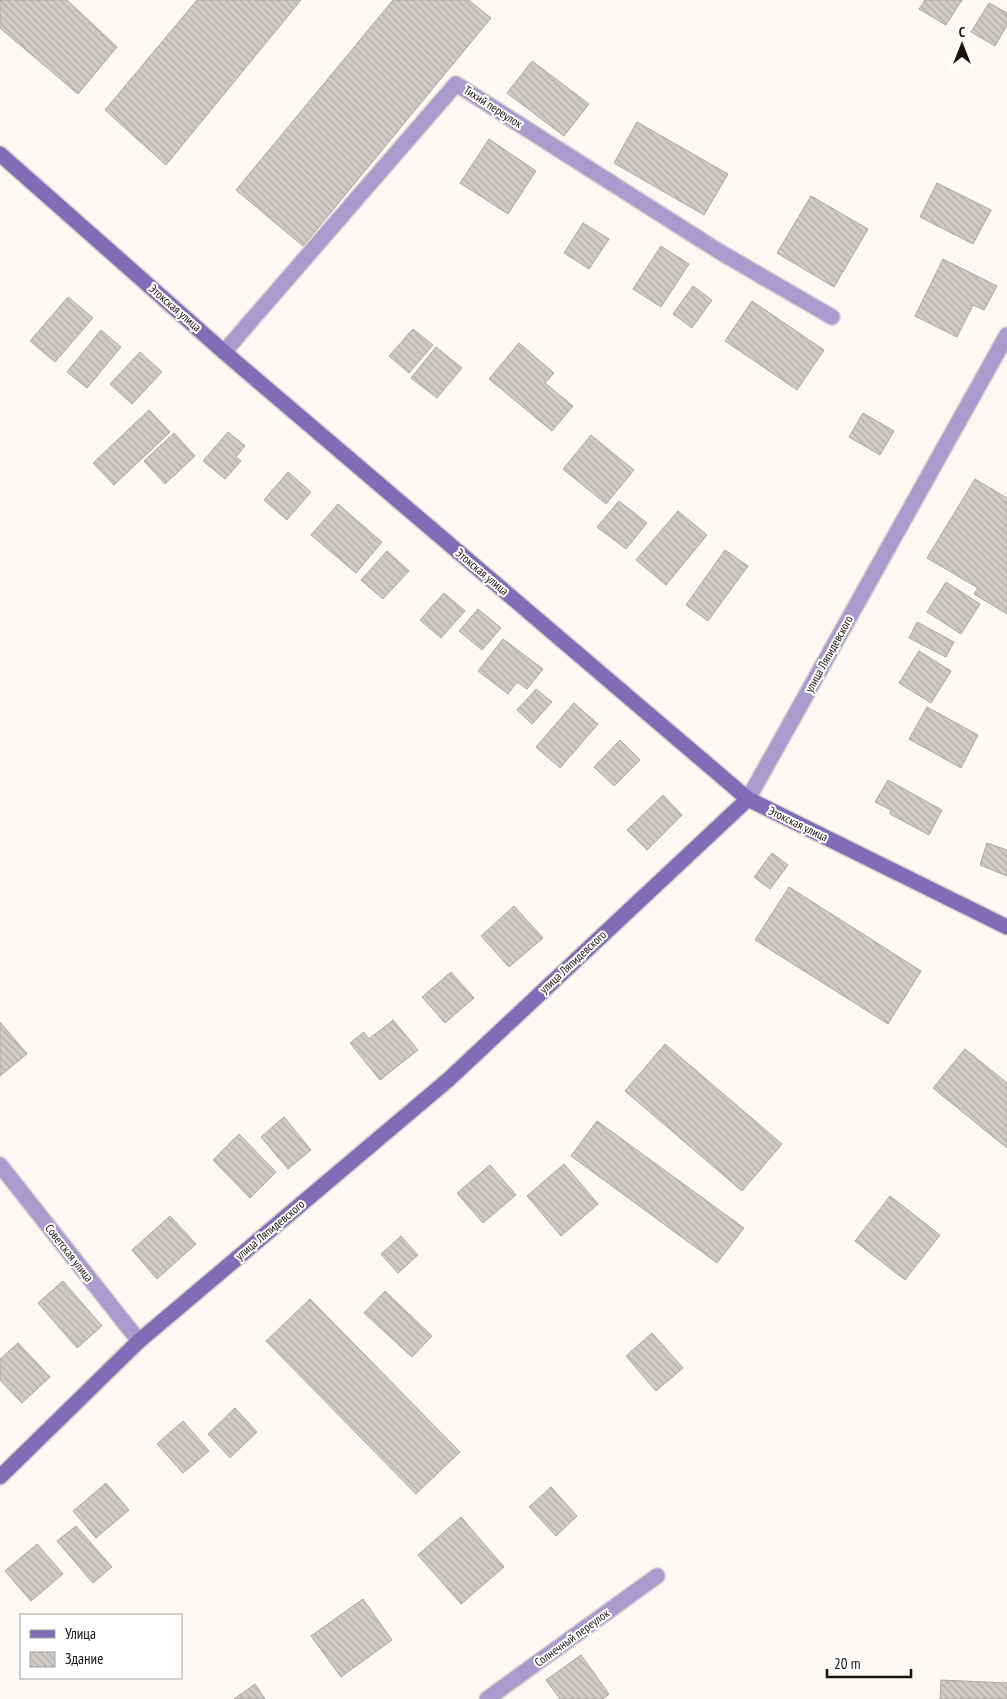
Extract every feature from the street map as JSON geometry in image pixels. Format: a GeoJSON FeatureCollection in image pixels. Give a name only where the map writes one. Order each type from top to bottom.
{"type":"FeatureCollection","features":[{"type":"Feature","properties":{"kind":"main road","name":"Этокская улица"},"geometry":{"type":"LineString","coordinates":[[0,154],[224,352],[748,799],[1007,926]]}},
{"type":"Feature","properties":{"kind":"main road","name":"улица Ляпидевского"},"geometry":{"type":"LineString","coordinates":[[0,1477],[139,1341],[448,1080],[748,799]]}},
{"type":"Feature","properties":{"kind":"street","name":"Тихий переулок"},"geometry":{"type":"LineString","coordinates":[[224,352],[456,84],[720,252],[832,317]]}},
{"type":"Feature","properties":{"kind":"street","name":"улица Ляпидевского"},"geometry":{"type":"LineString","coordinates":[[748,799],[1007,335]]}},
{"type":"Feature","properties":{"kind":"street","name":"Советская улица"},"geometry":{"type":"LineString","coordinates":[[0,1165],[139,1341]]}},
{"type":"Feature","properties":{"kind":"street","name":"Солнечный переулок"},"geometry":{"type":"LineString","coordinates":[[487,1699],[657,1576]]}},
{"type":"Feature","properties":{"kind":"building"},"geometry":{"type":"Polygon","coordinates":[[[0,0],[67,0],[117,47],[78,94],[0,28],[0,0]]]}},
{"type":"Feature","properties":{"kind":"building"},"geometry":{"type":"Polygon","coordinates":[[[197,0],[301,0],[166,165],[105,110],[197,0]]]}},
{"type":"Feature","properties":{"kind":"building"},"geometry":{"type":"Polygon","coordinates":[[[393,0],[469,0],[491,18],[303,246],[236,190],[393,0]]]}},
{"type":"Feature","properties":{"kind":"building"},"geometry":{"type":"Polygon","coordinates":[[[925,0],[962,0],[946,25],[919,9],[925,0]]]}},
{"type":"Feature","properties":{"kind":"building"},"geometry":{"type":"Polygon","coordinates":[[[989,3],[1007,13],[1007,25],[995,46],[971,32],[989,3]]]}},
{"type":"Feature","properties":{"kind":"building"},"geometry":{"type":"Polygon","coordinates":[[[532,61],[589,104],[564,136],[507,93],[532,61]]]}},
{"type":"Feature","properties":{"kind":"building"},"geometry":{"type":"Polygon","coordinates":[[[637,122],[728,174],[704,215],[614,163],[637,122]]]}},
{"type":"Feature","properties":{"kind":"building"},"geometry":{"type":"Polygon","coordinates":[[[489,139],[536,171],[508,214],[460,183],[489,139]]]}},
{"type":"Feature","properties":{"kind":"building"},"geometry":{"type":"Polygon","coordinates":[[[937,183],[991,210],[973,244],[920,217],[937,183]]]}},
{"type":"Feature","properties":{"kind":"building"},"geometry":{"type":"Polygon","coordinates":[[[811,196],[868,229],[834,287],[777,253],[811,196]]]}},
{"type":"Feature","properties":{"kind":"building"},"geometry":{"type":"Polygon","coordinates":[[[583,223],[609,239],[589,269],[564,253],[583,223]]]}},
{"type":"Feature","properties":{"kind":"building"},"geometry":{"type":"Polygon","coordinates":[[[661,246],[689,264],[661,307],[633,289],[661,246]]]}},
{"type":"Feature","properties":{"kind":"building"},"geometry":{"type":"Polygon","coordinates":[[[943,259],[997,286],[984,310],[973,305],[957,337],[915,316],[943,259]]]}},
{"type":"Feature","properties":{"kind":"building"},"geometry":{"type":"Polygon","coordinates":[[[693,286],[712,300],[692,328],[673,314],[693,286]]]}},
{"type":"Feature","properties":{"kind":"building"},"geometry":{"type":"Polygon","coordinates":[[[68,297],[93,318],[55,362],[30,341],[68,297]]]}},
{"type":"Feature","properties":{"kind":"building"},"geometry":{"type":"Polygon","coordinates":[[[752,301],[824,350],[797,390],[725,341],[752,301]]]}},
{"type":"Feature","properties":{"kind":"building"},"geometry":{"type":"Polygon","coordinates":[[[413,329],[433,345],[409,373],[389,356],[413,329]]]}},
{"type":"Feature","properties":{"kind":"building"},"geometry":{"type":"Polygon","coordinates":[[[101,330],[121,347],[87,388],[67,372],[101,330]]]}},
{"type":"Feature","properties":{"kind":"building"},"geometry":{"type":"Polygon","coordinates":[[[519,343],[554,373],[545,383],[573,406],[552,431],[489,379],[519,343]]]}},
{"type":"Feature","properties":{"kind":"building"},"geometry":{"type":"Polygon","coordinates":[[[436,347],[462,368],[437,398],[411,378],[436,347]]]}},
{"type":"Feature","properties":{"kind":"building"},"geometry":{"type":"Polygon","coordinates":[[[140,352],[162,372],[132,404],[110,384],[140,352]]]}},
{"type":"Feature","properties":{"kind":"building"},"geometry":{"type":"Polygon","coordinates":[[[149,410],[170,432],[114,485],[93,463],[149,410]]]}},
{"type":"Feature","properties":{"kind":"building"},"geometry":{"type":"Polygon","coordinates":[[[863,413],[894,431],[880,455],[849,437],[863,413]]]}},
{"type":"Feature","properties":{"kind":"building"},"geometry":{"type":"Polygon","coordinates":[[[228,432],[245,446],[236,457],[241,461],[225,479],[203,461],[228,432]]]}},
{"type":"Feature","properties":{"kind":"building"},"geometry":{"type":"Polygon","coordinates":[[[174,433],[195,456],[165,484],[144,461],[174,433]]]}},
{"type":"Feature","properties":{"kind":"building"},"geometry":{"type":"Polygon","coordinates":[[[591,435],[634,470],[606,504],[563,469],[591,435]]]}},
{"type":"Feature","properties":{"kind":"building"},"geometry":{"type":"Polygon","coordinates":[[[288,472],[311,492],[287,520],[264,500],[288,472]]]}},
{"type":"Feature","properties":{"kind":"building"},"geometry":{"type":"Polygon","coordinates":[[[975,479],[1007,498],[1007,614],[974,594],[978,588],[927,558],[975,479]]]}},
{"type":"Feature","properties":{"kind":"building"},"geometry":{"type":"Polygon","coordinates":[[[619,501],[647,523],[626,549],[597,527],[619,501]]]}},
{"type":"Feature","properties":{"kind":"building"},"geometry":{"type":"Polygon","coordinates":[[[338,504],[382,542],[356,573],[311,535],[338,504]]]}},
{"type":"Feature","properties":{"kind":"building"},"geometry":{"type":"Polygon","coordinates":[[[678,511],[707,535],[666,585],[636,560],[678,511]]]}},
{"type":"Feature","properties":{"kind":"building"},"geometry":{"type":"Polygon","coordinates":[[[725,550],[748,566],[708,621],[686,605],[725,550]]]}},
{"type":"Feature","properties":{"kind":"building"},"geometry":{"type":"Polygon","coordinates":[[[387,551],[409,571],[383,599],[361,580],[387,551]]]}},
{"type":"Feature","properties":{"kind":"building"},"geometry":{"type":"Polygon","coordinates":[[[946,582],[980,604],[961,634],[927,612],[946,582]]]}},
{"type":"Feature","properties":{"kind":"building"},"geometry":{"type":"Polygon","coordinates":[[[444,593],[465,611],[441,638],[420,620],[444,593]]]}},
{"type":"Feature","properties":{"kind":"building"},"geometry":{"type":"Polygon","coordinates":[[[478,609],[501,628],[482,650],[459,631],[478,609]]]}},
{"type":"Feature","properties":{"kind":"building"},"geometry":{"type":"Polygon","coordinates":[[[917,622],[954,642],[946,657],[909,638],[917,622]]]}},
{"type":"Feature","properties":{"kind":"building"},"geometry":{"type":"Polygon","coordinates":[[[503,639],[543,669],[527,689],[517,682],[508,694],[478,671],[503,639]]]}},
{"type":"Feature","properties":{"kind":"building"},"geometry":{"type":"Polygon","coordinates":[[[919,651],[951,671],[931,703],[899,683],[919,651]]]}},
{"type":"Feature","properties":{"kind":"building"},"geometry":{"type":"Polygon","coordinates":[[[536,689],[552,702],[532,724],[517,710],[536,689]]]}},
{"type":"Feature","properties":{"kind":"building"},"geometry":{"type":"Polygon","coordinates":[[[574,703],[598,724],[560,768],[536,747],[574,703]]]}},
{"type":"Feature","properties":{"kind":"building"},"geometry":{"type":"Polygon","coordinates":[[[927,707],[978,735],[961,768],[909,739],[927,707]]]}},
{"type":"Feature","properties":{"kind":"building"},"geometry":{"type":"Polygon","coordinates":[[[620,740],[640,760],[614,786],[594,767],[620,740]]]}},
{"type":"Feature","properties":{"kind":"building"},"geometry":{"type":"Polygon","coordinates":[[[888,780],[942,810],[929,835],[890,814],[891,810],[875,802],[888,780]]]}},
{"type":"Feature","properties":{"kind":"building"},"geometry":{"type":"Polygon","coordinates":[[[663,795],[682,815],[647,850],[627,830],[663,795]]]}},
{"type":"Feature","properties":{"kind":"building"},"geometry":{"type":"Polygon","coordinates":[[[987,843],[1007,850],[1007,876],[980,865],[987,843]]]}},
{"type":"Feature","properties":{"kind":"building"},"geometry":{"type":"Polygon","coordinates":[[[772,853],[788,865],[770,889],[754,877],[772,853]]]}},
{"type":"Feature","properties":{"kind":"building"},"geometry":{"type":"Polygon","coordinates":[[[789,887],[921,971],[888,1024],[755,940],[789,887]]]}},
{"type":"Feature","properties":{"kind":"building"},"geometry":{"type":"Polygon","coordinates":[[[514,906],[543,938],[509,967],[481,936],[514,906]]]}},
{"type":"Feature","properties":{"kind":"building"},"geometry":{"type":"Polygon","coordinates":[[[451,972],[474,998],[445,1023],[422,997],[451,972]]]}},
{"type":"Feature","properties":{"kind":"building"},"geometry":{"type":"Polygon","coordinates":[[[393,1020],[418,1050],[380,1080],[350,1043],[364,1032],[369,1039],[393,1020]]]}},
{"type":"Feature","properties":{"kind":"building"},"geometry":{"type":"Polygon","coordinates":[[[0,1022],[27,1054],[0,1076],[0,1022]]]}},
{"type":"Feature","properties":{"kind":"building"},"geometry":{"type":"Polygon","coordinates":[[[665,1044],[782,1144],[742,1191],[625,1091],[665,1044]]]}},
{"type":"Feature","properties":{"kind":"building"},"geometry":{"type":"Polygon","coordinates":[[[965,1049],[1007,1083],[1007,1148],[933,1088],[965,1049]]]}},
{"type":"Feature","properties":{"kind":"building"},"geometry":{"type":"Polygon","coordinates":[[[284,1117],[311,1150],[288,1169],[261,1137],[284,1117]]]}},
{"type":"Feature","properties":{"kind":"building"},"geometry":{"type":"Polygon","coordinates":[[[597,1121],[744,1228],[717,1263],[571,1156],[597,1121]]]}},
{"type":"Feature","properties":{"kind":"building"},"geometry":{"type":"Polygon","coordinates":[[[239,1134],[276,1172],[250,1198],[213,1160],[239,1134]]]}},
{"type":"Feature","properties":{"kind":"building"},"geometry":{"type":"Polygon","coordinates":[[[564,1164],[598,1204],[561,1236],[527,1196],[564,1164]]]}},
{"type":"Feature","properties":{"kind":"building"},"geometry":{"type":"Polygon","coordinates":[[[490,1165],[516,1195],[483,1223],[457,1193],[490,1165]]]}},
{"type":"Feature","properties":{"kind":"building"},"geometry":{"type":"Polygon","coordinates":[[[890,1196],[940,1235],[905,1280],[855,1241],[890,1196]]]}},
{"type":"Feature","properties":{"kind":"building"},"geometry":{"type":"Polygon","coordinates":[[[170,1216],[196,1244],[157,1279],[132,1250],[170,1216]]]}},
{"type":"Feature","properties":{"kind":"building"},"geometry":{"type":"Polygon","coordinates":[[[401,1236],[418,1255],[398,1273],[381,1254],[401,1236]]]}},
{"type":"Feature","properties":{"kind":"building"},"geometry":{"type":"Polygon","coordinates":[[[63,1281],[102,1326],[77,1348],[38,1303],[63,1281]]]}},
{"type":"Feature","properties":{"kind":"building"},"geometry":{"type":"Polygon","coordinates":[[[385,1291],[432,1336],[412,1357],[364,1313],[385,1291]]]}},
{"type":"Feature","properties":{"kind":"building"},"geometry":{"type":"Polygon","coordinates":[[[310,1299],[460,1452],[416,1494],[266,1341],[310,1299]]]}},
{"type":"Feature","properties":{"kind":"building"},"geometry":{"type":"Polygon","coordinates":[[[652,1333],[683,1368],[656,1391],[626,1356],[652,1333]]]}},
{"type":"Feature","properties":{"kind":"building"},"geometry":{"type":"Polygon","coordinates":[[[18,1343],[50,1377],[22,1403],[0,1380],[0,1359],[18,1343]]]}},
{"type":"Feature","properties":{"kind":"building"},"geometry":{"type":"Polygon","coordinates":[[[235,1408],[257,1432],[230,1458],[208,1434],[235,1408]]]}},
{"type":"Feature","properties":{"kind":"building"},"geometry":{"type":"Polygon","coordinates":[[[183,1421],[209,1451],[183,1473],[157,1444],[183,1421]]]}},
{"type":"Feature","properties":{"kind":"building"},"geometry":{"type":"Polygon","coordinates":[[[106,1483],[129,1510],[96,1538],[73,1511],[106,1483]]]}},
{"type":"Feature","properties":{"kind":"building"},"geometry":{"type":"Polygon","coordinates":[[[551,1487],[577,1516],[556,1536],[529,1507],[551,1487]]]}},
{"type":"Feature","properties":{"kind":"building"},"geometry":{"type":"Polygon","coordinates":[[[461,1517],[504,1567],[461,1604],[418,1555],[461,1517]]]}},
{"type":"Feature","properties":{"kind":"building"},"geometry":{"type":"Polygon","coordinates":[[[76,1526],[112,1567],[93,1583],[57,1541],[76,1526]]]}},
{"type":"Feature","properties":{"kind":"building"},"geometry":{"type":"Polygon","coordinates":[[[37,1544],[63,1574],[31,1601],[5,1571],[37,1544]]]}},
{"type":"Feature","properties":{"kind":"building"},"geometry":{"type":"Polygon","coordinates":[[[363,1599],[392,1640],[341,1677],[311,1636],[363,1599]]]}},
{"type":"Feature","properties":{"kind":"building"},"geometry":{"type":"Polygon","coordinates":[[[581,1655],[609,1694],[603,1699],[560,1699],[546,1680],[581,1655]]]}},
{"type":"Feature","properties":{"kind":"building"},"geometry":{"type":"Polygon","coordinates":[[[941,1680],[1007,1683],[1007,1699],[940,1699],[941,1680]]]}},
{"type":"Feature","properties":{"kind":"building"},"geometry":{"type":"Polygon","coordinates":[[[255,1684],[265,1699],[234,1699],[255,1684]]]}}]}
